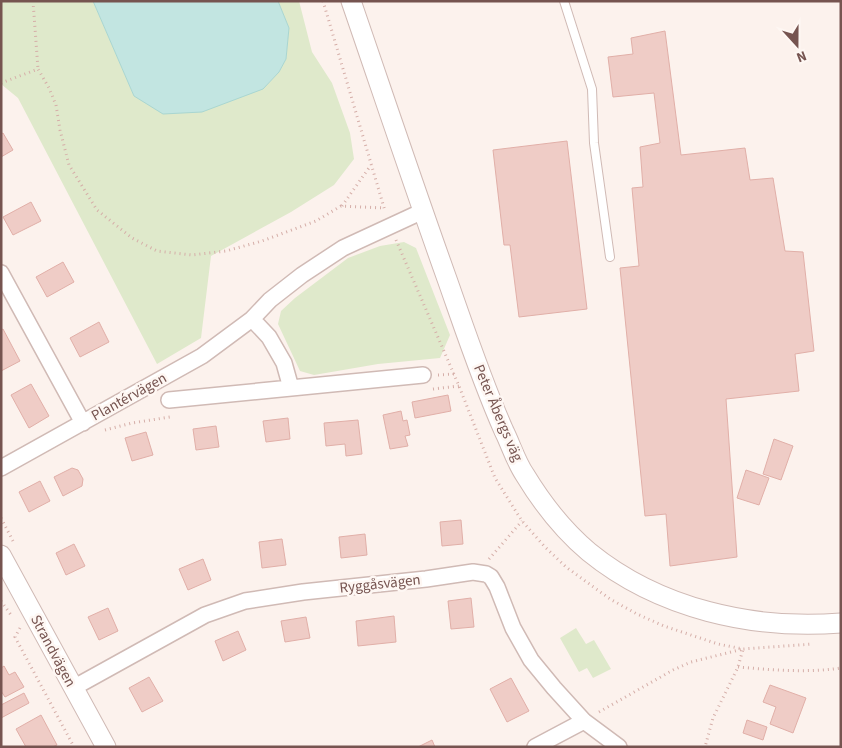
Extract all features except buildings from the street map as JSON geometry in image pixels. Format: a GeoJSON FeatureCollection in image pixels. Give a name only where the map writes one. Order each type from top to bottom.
{"type":"FeatureCollection","features":[{"type":"Feature","properties":{"kind":"street","name":"Peter Åbergs väg"},"geometry":{"type":"LineString","coordinates":[[351,1],[487,392],[524,474],[558,520],[589,552],[628,579],[682,604],[734,618],[762,623],[810,625],[841,623]]}},
{"type":"Feature","properties":{"kind":"street","name":"Plantérvägen"},"geometry":{"type":"LineString","coordinates":[[1,468],[202,356],[252,318],[270,300],[302,275],[343,248],[423,211]]}},
{"type":"Feature","properties":{"kind":"street"},"geometry":{"type":"LineString","coordinates":[[1,273],[83,423]]}},
{"type":"Feature","properties":{"kind":"street"},"geometry":{"type":"LineString","coordinates":[[252,318],[269,338],[284,363],[291,388]]}},
{"type":"Feature","properties":{"kind":"street","name":"Plantérvägen"},"geometry":{"type":"LineString","coordinates":[[169,400],[423,375]]}},
{"type":"Feature","properties":{"kind":"street","name":"Strandvägen"},"geometry":{"type":"LineString","coordinates":[[1,555],[106,747]]}},
{"type":"Feature","properties":{"kind":"street","name":"Ryggåsvägen"},"geometry":{"type":"LineString","coordinates":[[73,688],[205,615],[245,601],[303,592],[473,572],[486,574],[491,577]]}},
{"type":"Feature","properties":{"kind":"street"},"geometry":{"type":"LineString","coordinates":[[491,577],[497,587],[513,628],[531,660],[584,721],[618,747]]}},
{"type":"Feature","properties":{"kind":"street"},"geometry":{"type":"LineString","coordinates":[[536,747],[584,721]]}},
{"type":"Feature","properties":{"kind":"lane"},"geometry":{"type":"LineString","coordinates":[[564,1],[592,89],[594,143],[610,257]]}},
{"type":"Feature","properties":{"kind":"path"},"geometry":{"type":"LineString","coordinates":[[32,1],[38,69],[56,105],[69,165],[97,210],[132,238],[158,251],[192,255],[226,252],[262,242],[316,221],[341,206],[371,165]]}},
{"type":"Feature","properties":{"kind":"path"},"geometry":{"type":"LineString","coordinates":[[323,1],[390,225],[459,386],[495,478],[522,522],[566,567],[610,599],[664,626],[718,644],[742,648],[821,644]]}},
{"type":"Feature","properties":{"kind":"path"},"geometry":{"type":"LineString","coordinates":[[1,83],[38,69]]}},
{"type":"Feature","properties":{"kind":"path"},"geometry":{"type":"LineString","coordinates":[[341,206],[384,208]]}},
{"type":"Feature","properties":{"kind":"path"},"geometry":{"type":"LineString","coordinates":[[431,389],[459,386]]}},
{"type":"Feature","properties":{"kind":"path"},"geometry":{"type":"LineString","coordinates":[[100,432],[132,422],[178,417]]}},
{"type":"Feature","properties":{"kind":"path"},"geometry":{"type":"LineString","coordinates":[[491,577],[489,559],[522,522]]}},
{"type":"Feature","properties":{"kind":"path"},"geometry":{"type":"LineString","coordinates":[[20,627],[16,637],[30,667],[74,747]]}},
{"type":"Feature","properties":{"kind":"path"},"geometry":{"type":"LineString","coordinates":[[705,747],[713,718],[738,667],[742,648]]}},
{"type":"Feature","properties":{"kind":"path"},"geometry":{"type":"LineString","coordinates":[[584,721],[673,670],[691,662],[742,648]]}},
{"type":"Feature","properties":{"kind":"path"},"geometry":{"type":"LineString","coordinates":[[738,667],[777,671],[841,668]]}},
{"type":"Feature","properties":{"kind":"green space"},"geometry":{"type":"Polygon","coordinates":[[[1,1],[93,1],[134,96],[263,89],[279,72],[286,59],[289,28],[278,1],[299,1],[312,52],[332,83],[350,133],[354,159],[334,185],[291,212],[211,256],[201,338],[157,364],[18,98],[1,84],[1,1]]]}},
{"type":"Feature","properties":{"kind":"green space"},"geometry":{"type":"Polygon","coordinates":[[[404,242],[416,248],[450,335],[440,358],[378,364],[314,375],[300,371],[278,324],[281,311],[295,298],[348,258],[380,246],[404,242]]]}},
{"type":"Feature","properties":{"kind":"green space"},"geometry":{"type":"Polygon","coordinates":[[[576,628],[586,644],[594,640],[611,669],[593,678],[587,668],[579,672],[560,638],[576,628]]]}},
{"type":"Feature","properties":{"kind":"water"},"geometry":{"type":"Polygon","coordinates":[[[93,1],[278,1],[289,28],[286,59],[279,72],[263,89],[202,112],[163,114],[134,96],[93,1]]]}}]}
